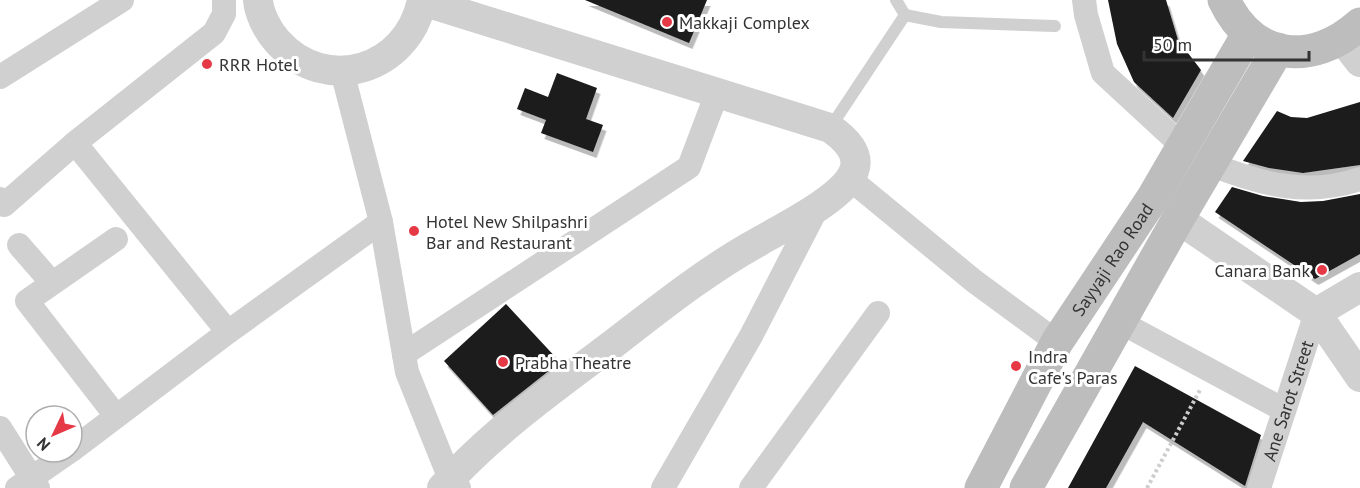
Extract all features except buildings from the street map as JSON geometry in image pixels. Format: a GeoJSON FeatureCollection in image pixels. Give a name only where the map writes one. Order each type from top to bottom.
{"type":"FeatureCollection","features":[{"type":"Feature","properties":{"kind":"main road"},"geometry":{"type":"LineString","coordinates":[[1224,0],[1231,16],[1248,34],[1278,49],[1300,52],[1354,42]]}},
{"type":"Feature","properties":{"kind":"main road","name":"Sayyaji Rao Road"},"geometry":{"type":"LineString","coordinates":[[981,488],[1057,342],[1152,199],[1181,145],[1248,34]]}},
{"type":"Feature","properties":{"kind":"main road","name":"Sayyaji Rao Road"},"geometry":{"type":"LineString","coordinates":[[1026,488],[1178,219],[1278,49]]}},
{"type":"Feature","properties":{"kind":"street"},"geometry":{"type":"LineString","coordinates":[[0,77],[122,0]]}},
{"type":"Feature","properties":{"kind":"street"},"geometry":{"type":"LineString","coordinates":[[0,199],[4,205],[75,143],[214,33],[224,14],[224,0]]}},
{"type":"Feature","properties":{"kind":"street"},"geometry":{"type":"LineString","coordinates":[[258,0],[269,32],[288,53],[314,67],[342,71],[365,68],[386,58],[403,43],[415,23],[422,1],[830,128],[850,145],[855,157],[855,170],[850,179],[816,210],[721,263],[538,401],[450,485],[407,372],[381,222],[342,71]]}},
{"type":"Feature","properties":{"kind":"street"},"geometry":{"type":"LineString","coordinates":[[1084,0],[1086,15],[1103,73],[1181,145]]}},
{"type":"Feature","properties":{"kind":"street"},"geometry":{"type":"LineString","coordinates":[[404,354],[688,167],[717,93]]}},
{"type":"Feature","properties":{"kind":"street"},"geometry":{"type":"LineString","coordinates":[[75,143],[228,332]]}},
{"type":"Feature","properties":{"kind":"street"},"geometry":{"type":"LineString","coordinates":[[1210,164],[1253,181],[1289,189],[1329,187],[1360,179]]}},
{"type":"Feature","properties":{"kind":"street"},"geometry":{"type":"LineString","coordinates":[[850,179],[975,281],[1057,342]]}},
{"type":"Feature","properties":{"kind":"street"},"geometry":{"type":"LineString","coordinates":[[673,484],[816,210]]}},
{"type":"Feature","properties":{"kind":"street"},"geometry":{"type":"LineString","coordinates":[[1178,219],[1316,313],[1360,377]]}},
{"type":"Feature","properties":{"kind":"street"},"geometry":{"type":"LineString","coordinates":[[84,441],[228,332],[381,222]]}},
{"type":"Feature","properties":{"kind":"street"},"geometry":{"type":"LineString","coordinates":[[116,239],[27,301],[116,416]]}},
{"type":"Feature","properties":{"kind":"street"},"geometry":{"type":"LineString","coordinates":[[19,245],[52,283]]}},
{"type":"Feature","properties":{"kind":"street"},"geometry":{"type":"LineString","coordinates":[[1316,313],[1360,287]]}},
{"type":"Feature","properties":{"kind":"street"},"geometry":{"type":"LineString","coordinates":[[751,488],[878,313]]}},
{"type":"Feature","properties":{"kind":"street","name":"Ane Sarot Street"},"geometry":{"type":"LineString","coordinates":[[1259,488],[1316,313]]}},
{"type":"Feature","properties":{"kind":"street"},"geometry":{"type":"LineString","coordinates":[[1120,322],[1284,410]]}},
{"type":"Feature","properties":{"kind":"street"},"geometry":{"type":"LineString","coordinates":[[0,428],[29,485],[55,464]]}},
{"type":"Feature","properties":{"kind":"lane"},"geometry":{"type":"LineString","coordinates":[[896,0],[905,15],[940,21],[1055,26]]}},
{"type":"Feature","properties":{"kind":"lane"},"geometry":{"type":"LineString","coordinates":[[830,128],[905,15]]}},
{"type":"Feature","properties":{"kind":"path"},"geometry":{"type":"LineString","coordinates":[[1147,488],[1210,370]]}},
{"type":"Feature","properties":{"kind":"place","name":"Makkaji Complex"},"geometry":{"type":"Point","coordinates":[667,22]}},
{"type":"Feature","properties":{"kind":"place","name":"RRR Hotel"},"geometry":{"type":"Point","coordinates":[207,64]}},
{"type":"Feature","properties":{"kind":"place","name":"Hotel New Shilpashri Bar and Restaurant"},"geometry":{"type":"Point","coordinates":[414,231]}},
{"type":"Feature","properties":{"kind":"place","name":"Canara Bank"},"geometry":{"type":"Point","coordinates":[1322,270]}},
{"type":"Feature","properties":{"kind":"place","name":"Prabha Theatre"},"geometry":{"type":"Point","coordinates":[503,362]}},
{"type":"Feature","properties":{"kind":"place","name":"Indra Cafe's Paras"},"geometry":{"type":"Point","coordinates":[1016,366]}}]}
